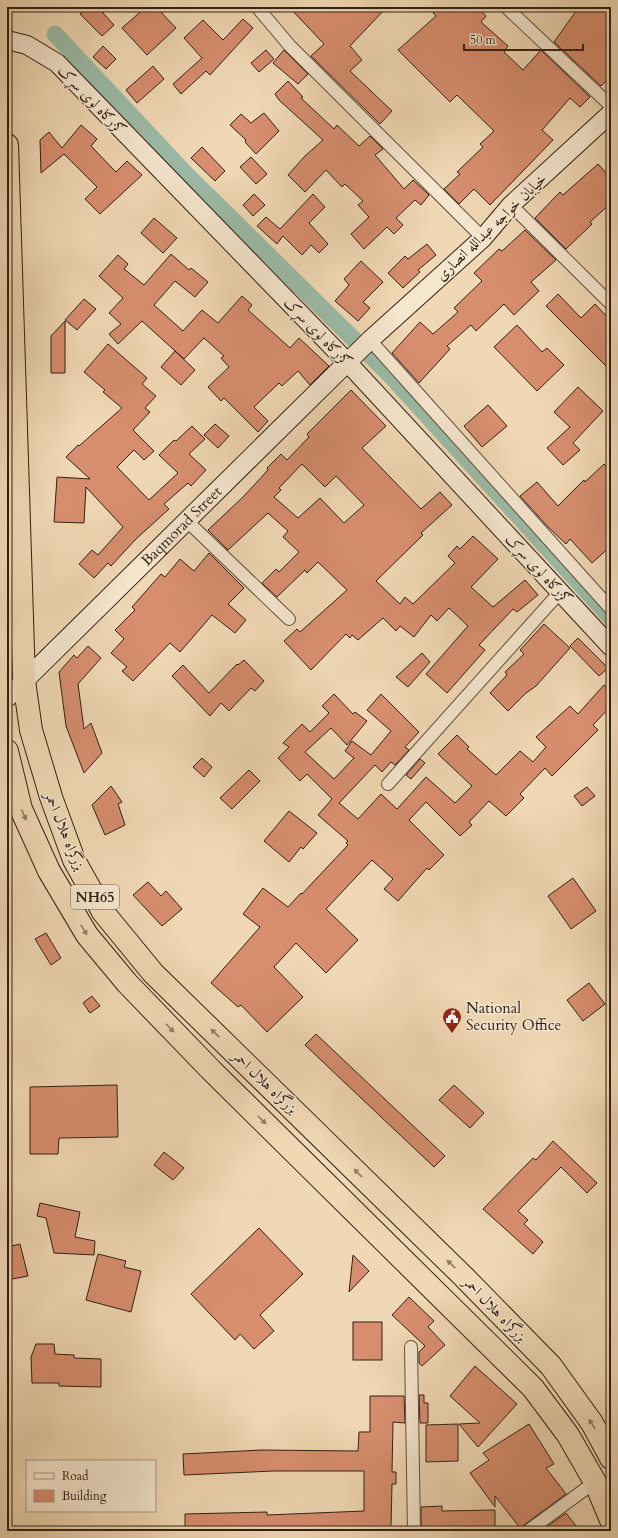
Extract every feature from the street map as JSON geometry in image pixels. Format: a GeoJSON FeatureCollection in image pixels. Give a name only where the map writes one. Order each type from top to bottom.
{"type":"FeatureCollection","features":[{"type":"Feature","properties":{"kind":"highway","name":"بزرگراه هلال احمر"},"geometry":{"type":"LineString","coordinates":[[7,144],[24,682],[31,730],[51,797],[77,866],[103,912],[153,973],[464,1277],[550,1366],[592,1423],[611,1458]]}},
{"type":"Feature","properties":{"kind":"highway","name":"بزرگراه هلال احمر"},"geometry":{"type":"LineString","coordinates":[[7,751],[21,809],[49,871],[87,936],[127,983],[211,1070],[533,1388],[568,1435],[595,1482],[611,1520]]}},
{"type":"Feature","properties":{"kind":"highway"},"geometry":{"type":"LineString","coordinates":[[211,1070],[230,1048]]}},
{"type":"Feature","properties":{"kind":"street"},"geometry":{"type":"LineString","coordinates":[[257,7],[290,46],[483,238]]}},
{"type":"Feature","properties":{"kind":"street"},"geometry":{"type":"LineString","coordinates":[[506,7],[611,106]]}},
{"type":"Feature","properties":{"kind":"street","name":"ګزرګاه لوی سړک"},"geometry":{"type":"LineString","coordinates":[[7,40],[27,45],[57,63],[352,359],[611,647]]}},
{"type":"Feature","properties":{"kind":"street","name":"خیابان خواجه عبدالله انصاری"},"geometry":{"type":"LineString","coordinates":[[352,359],[370,340],[483,238],[511,205],[611,113]]}},
{"type":"Feature","properties":{"kind":"street"},"geometry":{"type":"LineString","coordinates":[[511,205],[611,304]]}},
{"type":"Feature","properties":{"kind":"street"},"geometry":{"type":"LineString","coordinates":[[370,340],[611,609]]}},
{"type":"Feature","properties":{"kind":"street","name":"Baqmorad Street"},"geometry":{"type":"LineString","coordinates":[[7,698],[352,359]]}},
{"type":"Feature","properties":{"kind":"street"},"geometry":{"type":"LineString","coordinates":[[187,520],[289,619]]}},
{"type":"Feature","properties":{"kind":"street"},"geometry":{"type":"LineString","coordinates":[[388,784],[560,592]]}},
{"type":"Feature","properties":{"kind":"street"},"geometry":{"type":"LineString","coordinates":[[411,1347],[414,1531]]}},
{"type":"Feature","properties":{"kind":"street"},"geometry":{"type":"LineString","coordinates":[[528,1531],[595,1482]]}},
{"type":"Feature","properties":{"kind":"building"},"geometry":{"type":"Polygon","coordinates":[[[88,7],[109,7],[103,13],[114,25],[102,36],[80,14],[88,7]]]}},
{"type":"Feature","properties":{"kind":"building"},"geometry":{"type":"Polygon","coordinates":[[[146,7],[156,7],[176,28],[147,55],[122,28],[146,7]]]}},
{"type":"Feature","properties":{"kind":"building"},"geometry":{"type":"Polygon","coordinates":[[[289,7],[387,7],[350,46],[362,60],[350,71],[392,111],[380,124],[311,56],[324,44],[289,7]]]}},
{"type":"Feature","properties":{"kind":"building"},"geometry":{"type":"Polygon","coordinates":[[[439,7],[477,7],[486,16],[481,22],[508,46],[504,52],[523,70],[541,50],[590,97],[580,107],[570,98],[542,130],[553,140],[490,205],[474,189],[459,204],[444,189],[460,174],[457,172],[483,147],[480,144],[494,131],[457,95],[450,102],[398,50],[436,16],[433,13],[439,7]]]}},
{"type":"Feature","properties":{"kind":"building"},"geometry":{"type":"Polygon","coordinates":[[[579,7],[611,7],[611,76],[601,86],[554,42],[579,7]]]}},
{"type":"Feature","properties":{"kind":"building"},"geometry":{"type":"Polygon","coordinates":[[[243,19],[253,28],[210,75],[206,71],[181,94],[173,84],[202,58],[184,38],[203,20],[223,40],[243,19]]]}},
{"type":"Feature","properties":{"kind":"building"},"geometry":{"type":"Polygon","coordinates":[[[103,46],[116,59],[106,69],[93,57],[103,46]]]}},
{"type":"Feature","properties":{"kind":"building"},"geometry":{"type":"Polygon","coordinates":[[[266,50],[274,59],[259,72],[251,63],[266,50]]]}},
{"type":"Feature","properties":{"kind":"building"},"geometry":{"type":"Polygon","coordinates":[[[284,50],[308,74],[298,84],[273,63],[284,50]]]}},
{"type":"Feature","properties":{"kind":"building"},"geometry":{"type":"Polygon","coordinates":[[[153,66],[164,79],[137,103],[126,90],[153,66]]]}},
{"type":"Feature","properties":{"kind":"building"},"geometry":{"type":"Polygon","coordinates":[[[288,81],[303,97],[301,98],[334,129],[337,125],[359,146],[370,136],[383,149],[375,155],[404,189],[413,180],[429,195],[421,205],[415,200],[396,218],[403,225],[394,234],[387,227],[364,249],[351,234],[369,217],[358,205],[363,201],[345,184],[342,187],[326,170],[305,192],[288,175],[305,156],[323,140],[279,100],[275,94],[288,81]]]}},
{"type":"Feature","properties":{"kind":"building"},"geometry":{"type":"Polygon","coordinates":[[[264,113],[279,131],[256,154],[245,142],[246,140],[230,125],[241,114],[251,123],[264,113]]]}},
{"type":"Feature","properties":{"kind":"building"},"geometry":{"type":"Polygon","coordinates":[[[81,125],[97,139],[91,146],[116,172],[127,161],[142,175],[100,214],[85,199],[97,187],[64,154],[41,173],[40,140],[49,132],[62,148],[81,125]]]}},
{"type":"Feature","properties":{"kind":"building"},"geometry":{"type":"Polygon","coordinates":[[[202,147],[225,171],[215,181],[191,158],[202,147]]]}},
{"type":"Feature","properties":{"kind":"building"},"geometry":{"type":"Polygon","coordinates":[[[251,157],[267,174],[256,184],[240,167],[251,157]]]}},
{"type":"Feature","properties":{"kind":"building"},"geometry":{"type":"Polygon","coordinates":[[[598,164],[611,178],[611,203],[590,222],[592,224],[566,249],[535,218],[560,192],[563,195],[598,164]]]}},
{"type":"Feature","properties":{"kind":"building"},"geometry":{"type":"Polygon","coordinates":[[[254,194],[265,205],[253,216],[243,205],[254,194]]]}},
{"type":"Feature","properties":{"kind":"building"},"geometry":{"type":"Polygon","coordinates":[[[313,194],[325,207],[309,223],[328,244],[319,253],[311,245],[302,255],[283,236],[277,244],[257,226],[266,217],[280,229],[313,194]]]}},
{"type":"Feature","properties":{"kind":"building"},"geometry":{"type":"Polygon","coordinates":[[[154,218],[177,238],[163,253],[141,233],[154,218]]]}},
{"type":"Feature","properties":{"kind":"building"},"geometry":{"type":"Polygon","coordinates":[[[525,230],[556,260],[531,282],[539,291],[514,315],[504,304],[476,331],[471,325],[447,346],[450,349],[419,383],[392,353],[420,322],[433,334],[458,312],[454,308],[482,281],[474,273],[499,249],[502,251],[525,230]]]}},
{"type":"Feature","properties":{"kind":"building"},"geometry":{"type":"Polygon","coordinates":[[[427,244],[436,255],[418,270],[420,272],[403,288],[388,273],[405,256],[408,259],[427,244]]]}},
{"type":"Feature","properties":{"kind":"building"},"geometry":{"type":"Polygon","coordinates":[[[171,254],[189,270],[191,268],[208,282],[195,297],[175,281],[154,305],[183,331],[202,310],[218,323],[242,296],[252,305],[248,310],[290,348],[299,338],[329,366],[310,385],[298,371],[282,386],[279,383],[254,407],[268,421],[258,432],[224,398],[221,401],[208,387],[229,367],[221,358],[224,356],[204,338],[184,359],[142,321],[118,344],[109,334],[121,324],[109,313],[123,298],[99,276],[118,255],[128,264],[124,269],[144,285],[171,254]]]}},
{"type":"Feature","properties":{"kind":"building"},"geometry":{"type":"Polygon","coordinates":[[[361,261],[383,282],[363,302],[370,308],[358,321],[335,301],[349,285],[344,279],[361,261]]]}},
{"type":"Feature","properties":{"kind":"building"},"geometry":{"type":"Polygon","coordinates":[[[558,294],[581,318],[595,304],[611,321],[611,371],[546,306],[558,294]]]}},
{"type":"Feature","properties":{"kind":"building"},"geometry":{"type":"Polygon","coordinates":[[[84,299],[96,309],[77,330],[65,320],[84,299]]]}},
{"type":"Feature","properties":{"kind":"building"},"geometry":{"type":"Polygon","coordinates":[[[65,321],[65,373],[51,373],[51,336],[65,321]]]}},
{"type":"Feature","properties":{"kind":"building"},"geometry":{"type":"Polygon","coordinates":[[[517,325],[542,352],[547,348],[564,365],[537,391],[494,347],[517,325]]]}},
{"type":"Feature","properties":{"kind":"building"},"geometry":{"type":"Polygon","coordinates":[[[108,344],[147,378],[142,384],[156,396],[145,408],[150,412],[133,430],[154,451],[144,460],[134,450],[117,467],[149,500],[178,473],[159,455],[174,440],[176,441],[192,426],[205,439],[189,454],[206,470],[191,486],[188,483],[164,504],[169,509],[136,539],[111,566],[108,563],[94,578],[79,564],[92,550],[98,555],[123,527],[86,487],[84,523],[54,522],[57,477],[90,479],[66,457],[122,408],[103,392],[105,390],[84,372],[108,344]]]}},
{"type":"Feature","properties":{"kind":"building"},"geometry":{"type":"Polygon","coordinates":[[[175,351],[195,370],[181,385],[161,367],[175,351]]]}},
{"type":"Feature","properties":{"kind":"building"},"geometry":{"type":"Polygon","coordinates":[[[578,387],[603,411],[573,443],[580,450],[563,465],[547,448],[570,427],[554,412],[578,387]]]}},
{"type":"Feature","properties":{"kind":"building"},"geometry":{"type":"Polygon","coordinates":[[[351,390],[386,426],[362,448],[421,509],[440,492],[452,505],[421,533],[423,535],[376,581],[400,604],[405,597],[413,604],[455,563],[448,556],[457,546],[460,549],[473,536],[498,559],[471,587],[493,607],[525,580],[538,595],[517,612],[513,609],[479,645],[485,650],[447,693],[426,674],[468,626],[449,608],[437,621],[431,615],[414,637],[400,626],[396,631],[383,618],[358,640],[352,635],[350,638],[346,634],[311,670],[284,641],[297,629],[300,632],[347,590],[318,562],[307,573],[305,570],[277,597],[266,587],[262,583],[276,569],[279,572],[299,552],[283,537],[288,531],[268,513],[228,550],[208,530],[243,497],[268,470],[267,468],[281,454],[287,460],[309,437],[307,434],[351,390]],[[302,464],[279,488],[281,490],[274,497],[298,518],[320,498],[344,523],[364,505],[336,476],[325,487],[302,464]]]}},
{"type":"Feature","properties":{"kind":"building"},"geometry":{"type":"Polygon","coordinates":[[[488,405],[507,426],[482,447],[464,426],[488,405]]]}},
{"type":"Feature","properties":{"kind":"building"},"geometry":{"type":"Polygon","coordinates":[[[215,424],[229,436],[218,448],[204,435],[215,424]]]}},
{"type":"Feature","properties":{"kind":"building"},"geometry":{"type":"Polygon","coordinates":[[[604,464],[611,472],[611,546],[592,563],[570,539],[566,544],[548,527],[520,496],[537,482],[558,506],[584,480],[585,482],[604,464]]]}},
{"type":"Feature","properties":{"kind":"building"},"geometry":{"type":"Polygon","coordinates":[[[209,553],[244,588],[228,604],[246,620],[235,633],[212,615],[180,652],[170,643],[133,681],[122,671],[127,667],[111,653],[124,639],[115,630],[135,610],[132,607],[161,574],[165,577],[180,559],[194,571],[209,553]]]}},
{"type":"Feature","properties":{"kind":"building"},"geometry":{"type":"Polygon","coordinates":[[[544,624],[570,648],[536,686],[526,693],[508,711],[490,693],[507,675],[505,672],[524,654],[520,650],[544,624]]]}},
{"type":"Feature","properties":{"kind":"building"},"geometry":{"type":"Polygon","coordinates":[[[578,638],[608,668],[599,676],[570,646],[578,638]]]}},
{"type":"Feature","properties":{"kind":"building"},"geometry":{"type":"Polygon","coordinates":[[[88,646],[101,658],[78,684],[84,729],[91,723],[102,753],[84,773],[66,726],[59,672],[74,655],[77,658],[88,646]]]}},
{"type":"Feature","properties":{"kind":"building"},"geometry":{"type":"Polygon","coordinates":[[[422,653],[430,662],[408,687],[396,677],[422,653]]]}},
{"type":"Feature","properties":{"kind":"building"},"geometry":{"type":"Polygon","coordinates":[[[244,660],[264,681],[255,691],[251,688],[229,711],[221,703],[210,716],[172,676],[183,665],[209,693],[237,664],[238,665],[244,660]]]}},
{"type":"Feature","properties":{"kind":"building"},"geometry":{"type":"Polygon","coordinates":[[[604,685],[611,692],[611,706],[593,725],[598,730],[552,776],[545,768],[520,794],[524,798],[506,816],[489,801],[469,822],[472,825],[460,836],[426,802],[409,820],[444,855],[429,870],[427,868],[398,901],[384,889],[393,879],[372,860],[326,909],[358,940],[326,973],[296,943],[274,967],[303,997],[267,1032],[241,1005],[238,1007],[211,983],[260,927],[243,914],[263,888],[288,907],[348,845],[346,843],[348,841],[318,815],[332,799],[307,774],[300,781],[278,758],[289,747],[283,743],[302,724],[310,732],[329,713],[322,706],[334,694],[353,714],[355,712],[367,721],[347,745],[331,728],[305,752],[334,779],[354,758],[345,751],[352,741],[371,755],[391,731],[367,710],[381,694],[419,732],[405,747],[409,750],[395,765],[391,762],[382,772],[375,765],[339,803],[358,819],[381,794],[397,809],[426,777],[455,803],[472,786],[438,754],[457,735],[469,747],[467,749],[496,775],[520,751],[533,762],[546,747],[536,737],[570,706],[578,714],[604,685]]]}},
{"type":"Feature","properties":{"kind":"building"},"geometry":{"type":"Polygon","coordinates":[[[202,758],[212,767],[204,777],[193,767],[202,758]]]}},
{"type":"Feature","properties":{"kind":"building"},"geometry":{"type":"Polygon","coordinates":[[[420,759],[425,763],[411,779],[406,775],[420,759]]]}},
{"type":"Feature","properties":{"kind":"building"},"geometry":{"type":"Polygon","coordinates":[[[249,770],[260,781],[232,809],[220,798],[249,770]]]}},
{"type":"Feature","properties":{"kind":"building"},"geometry":{"type":"Polygon","coordinates":[[[111,786],[122,802],[118,804],[125,825],[105,835],[92,805],[111,786]]]}},
{"type":"Feature","properties":{"kind":"building"},"geometry":{"type":"Polygon","coordinates":[[[587,787],[595,796],[582,806],[574,796],[587,787]]]}},
{"type":"Feature","properties":{"kind":"building"},"geometry":{"type":"Polygon","coordinates":[[[289,811],[317,833],[303,849],[301,847],[289,862],[264,841],[289,811]]]}},
{"type":"Feature","properties":{"kind":"building"},"geometry":{"type":"Polygon","coordinates":[[[573,878],[596,911],[571,929],[548,896],[573,878]]]}},
{"type":"Feature","properties":{"kind":"building"},"geometry":{"type":"Polygon","coordinates":[[[148,882],[161,896],[166,891],[182,909],[162,926],[133,895],[148,882]]]}},
{"type":"Feature","properties":{"kind":"building"},"geometry":{"type":"Polygon","coordinates":[[[46,933],[61,958],[51,965],[35,939],[46,933]]]}},
{"type":"Feature","properties":{"kind":"building"},"geometry":{"type":"Polygon","coordinates":[[[589,983],[605,1004],[583,1021],[567,1000],[589,983]]]}},
{"type":"Feature","properties":{"kind":"building"},"geometry":{"type":"Polygon","coordinates":[[[92,996],[100,1006],[90,1013],[83,1003],[92,996]]]}},
{"type":"Feature","properties":{"kind":"building"},"geometry":{"type":"Polygon","coordinates":[[[316,1034],[445,1156],[434,1167],[305,1045],[316,1034]]]}},
{"type":"Feature","properties":{"kind":"building"},"geometry":{"type":"Polygon","coordinates":[[[117,1085],[118,1137],[59,1138],[58,1154],[30,1154],[30,1087],[117,1085]]]}},
{"type":"Feature","properties":{"kind":"building"},"geometry":{"type":"Polygon","coordinates":[[[454,1085],[484,1113],[470,1128],[439,1100],[454,1085]]]}},
{"type":"Feature","properties":{"kind":"building"},"geometry":{"type":"Polygon","coordinates":[[[553,1141],[597,1183],[587,1193],[561,1167],[518,1211],[528,1220],[524,1224],[543,1242],[533,1254],[483,1209],[533,1158],[536,1160],[553,1141]]]}},
{"type":"Feature","properties":{"kind":"building"},"geometry":{"type":"Polygon","coordinates":[[[164,1152],[184,1168],[173,1180],[154,1165],[164,1152]]]}},
{"type":"Feature","properties":{"kind":"building"},"geometry":{"type":"Polygon","coordinates":[[[40,1203],[80,1212],[75,1237],[95,1241],[94,1255],[54,1253],[46,1218],[37,1216],[40,1203]]]}},
{"type":"Feature","properties":{"kind":"building"},"geometry":{"type":"Polygon","coordinates":[[[259,1228],[303,1274],[260,1315],[274,1331],[254,1349],[240,1334],[235,1340],[191,1294],[259,1228]]]}},
{"type":"Feature","properties":{"kind":"building"},"geometry":{"type":"Polygon","coordinates":[[[20,1244],[28,1276],[7,1280],[7,1247],[20,1244]]]}},
{"type":"Feature","properties":{"kind":"building"},"geometry":{"type":"Polygon","coordinates":[[[98,1254],[126,1261],[124,1267],[141,1271],[131,1312],[86,1300],[98,1254]]]}},
{"type":"Feature","properties":{"kind":"building"},"geometry":{"type":"Polygon","coordinates":[[[353,1255],[369,1271],[349,1292],[353,1255]]]}},
{"type":"Feature","properties":{"kind":"building"},"geometry":{"type":"Polygon","coordinates":[[[409,1297],[434,1321],[428,1327],[445,1345],[422,1366],[419,1363],[419,1352],[425,1346],[392,1315],[409,1297]]]}},
{"type":"Feature","properties":{"kind":"building"},"geometry":{"type":"Polygon","coordinates":[[[353,1322],[382,1322],[382,1360],[353,1360],[353,1322]]]}},
{"type":"Feature","properties":{"kind":"building"},"geometry":{"type":"Polygon","coordinates":[[[36,1344],[54,1344],[55,1354],[74,1355],[74,1358],[101,1359],[101,1387],[59,1386],[59,1383],[32,1383],[31,1357],[36,1344]]]}},
{"type":"Feature","properties":{"kind":"building"},"geometry":{"type":"Polygon","coordinates":[[[475,1366],[517,1404],[478,1447],[459,1424],[480,1423],[450,1396],[475,1366]]]}},
{"type":"Feature","properties":{"kind":"building"},"geometry":{"type":"Polygon","coordinates":[[[419,1395],[424,1395],[424,1403],[428,1403],[428,1423],[420,1423],[419,1395]]]}},
{"type":"Feature","properties":{"kind":"building"},"geometry":{"type":"Polygon","coordinates":[[[370,1396],[404,1396],[405,1423],[393,1422],[392,1472],[396,1472],[396,1484],[392,1484],[391,1528],[347,1528],[347,1531],[185,1531],[185,1514],[267,1512],[267,1515],[364,1511],[364,1471],[274,1471],[184,1475],[183,1454],[262,1450],[358,1451],[359,1432],[370,1432],[370,1396]]]}},
{"type":"Feature","properties":{"kind":"building"},"geometry":{"type":"Polygon","coordinates":[[[458,1424],[458,1461],[426,1462],[426,1425],[458,1424]]]}},
{"type":"Feature","properties":{"kind":"building"},"geometry":{"type":"Polygon","coordinates":[[[529,1424],[554,1464],[546,1468],[566,1494],[524,1525],[521,1529],[495,1496],[495,1507],[470,1473],[489,1460],[483,1453],[529,1424]]]}},
{"type":"Feature","properties":{"kind":"building"},"geometry":{"type":"Polygon","coordinates":[[[442,1506],[442,1511],[495,1510],[495,1527],[421,1529],[421,1507],[442,1506]]]}},
{"type":"Feature","properties":{"kind":"building"},"geometry":{"type":"Polygon","coordinates":[[[566,1513],[580,1531],[541,1531],[566,1513]]]}},
{"type":"Feature","properties":{"kind":"waterway"},"geometry":{"type":"LineString","coordinates":[[55,34],[184,172],[392,377],[611,618]]}},
{"type":"Feature","properties":{"kind":"place","name":"National Security Office"},"geometry":{"type":"Point","coordinates":[452,1034]}}]}
